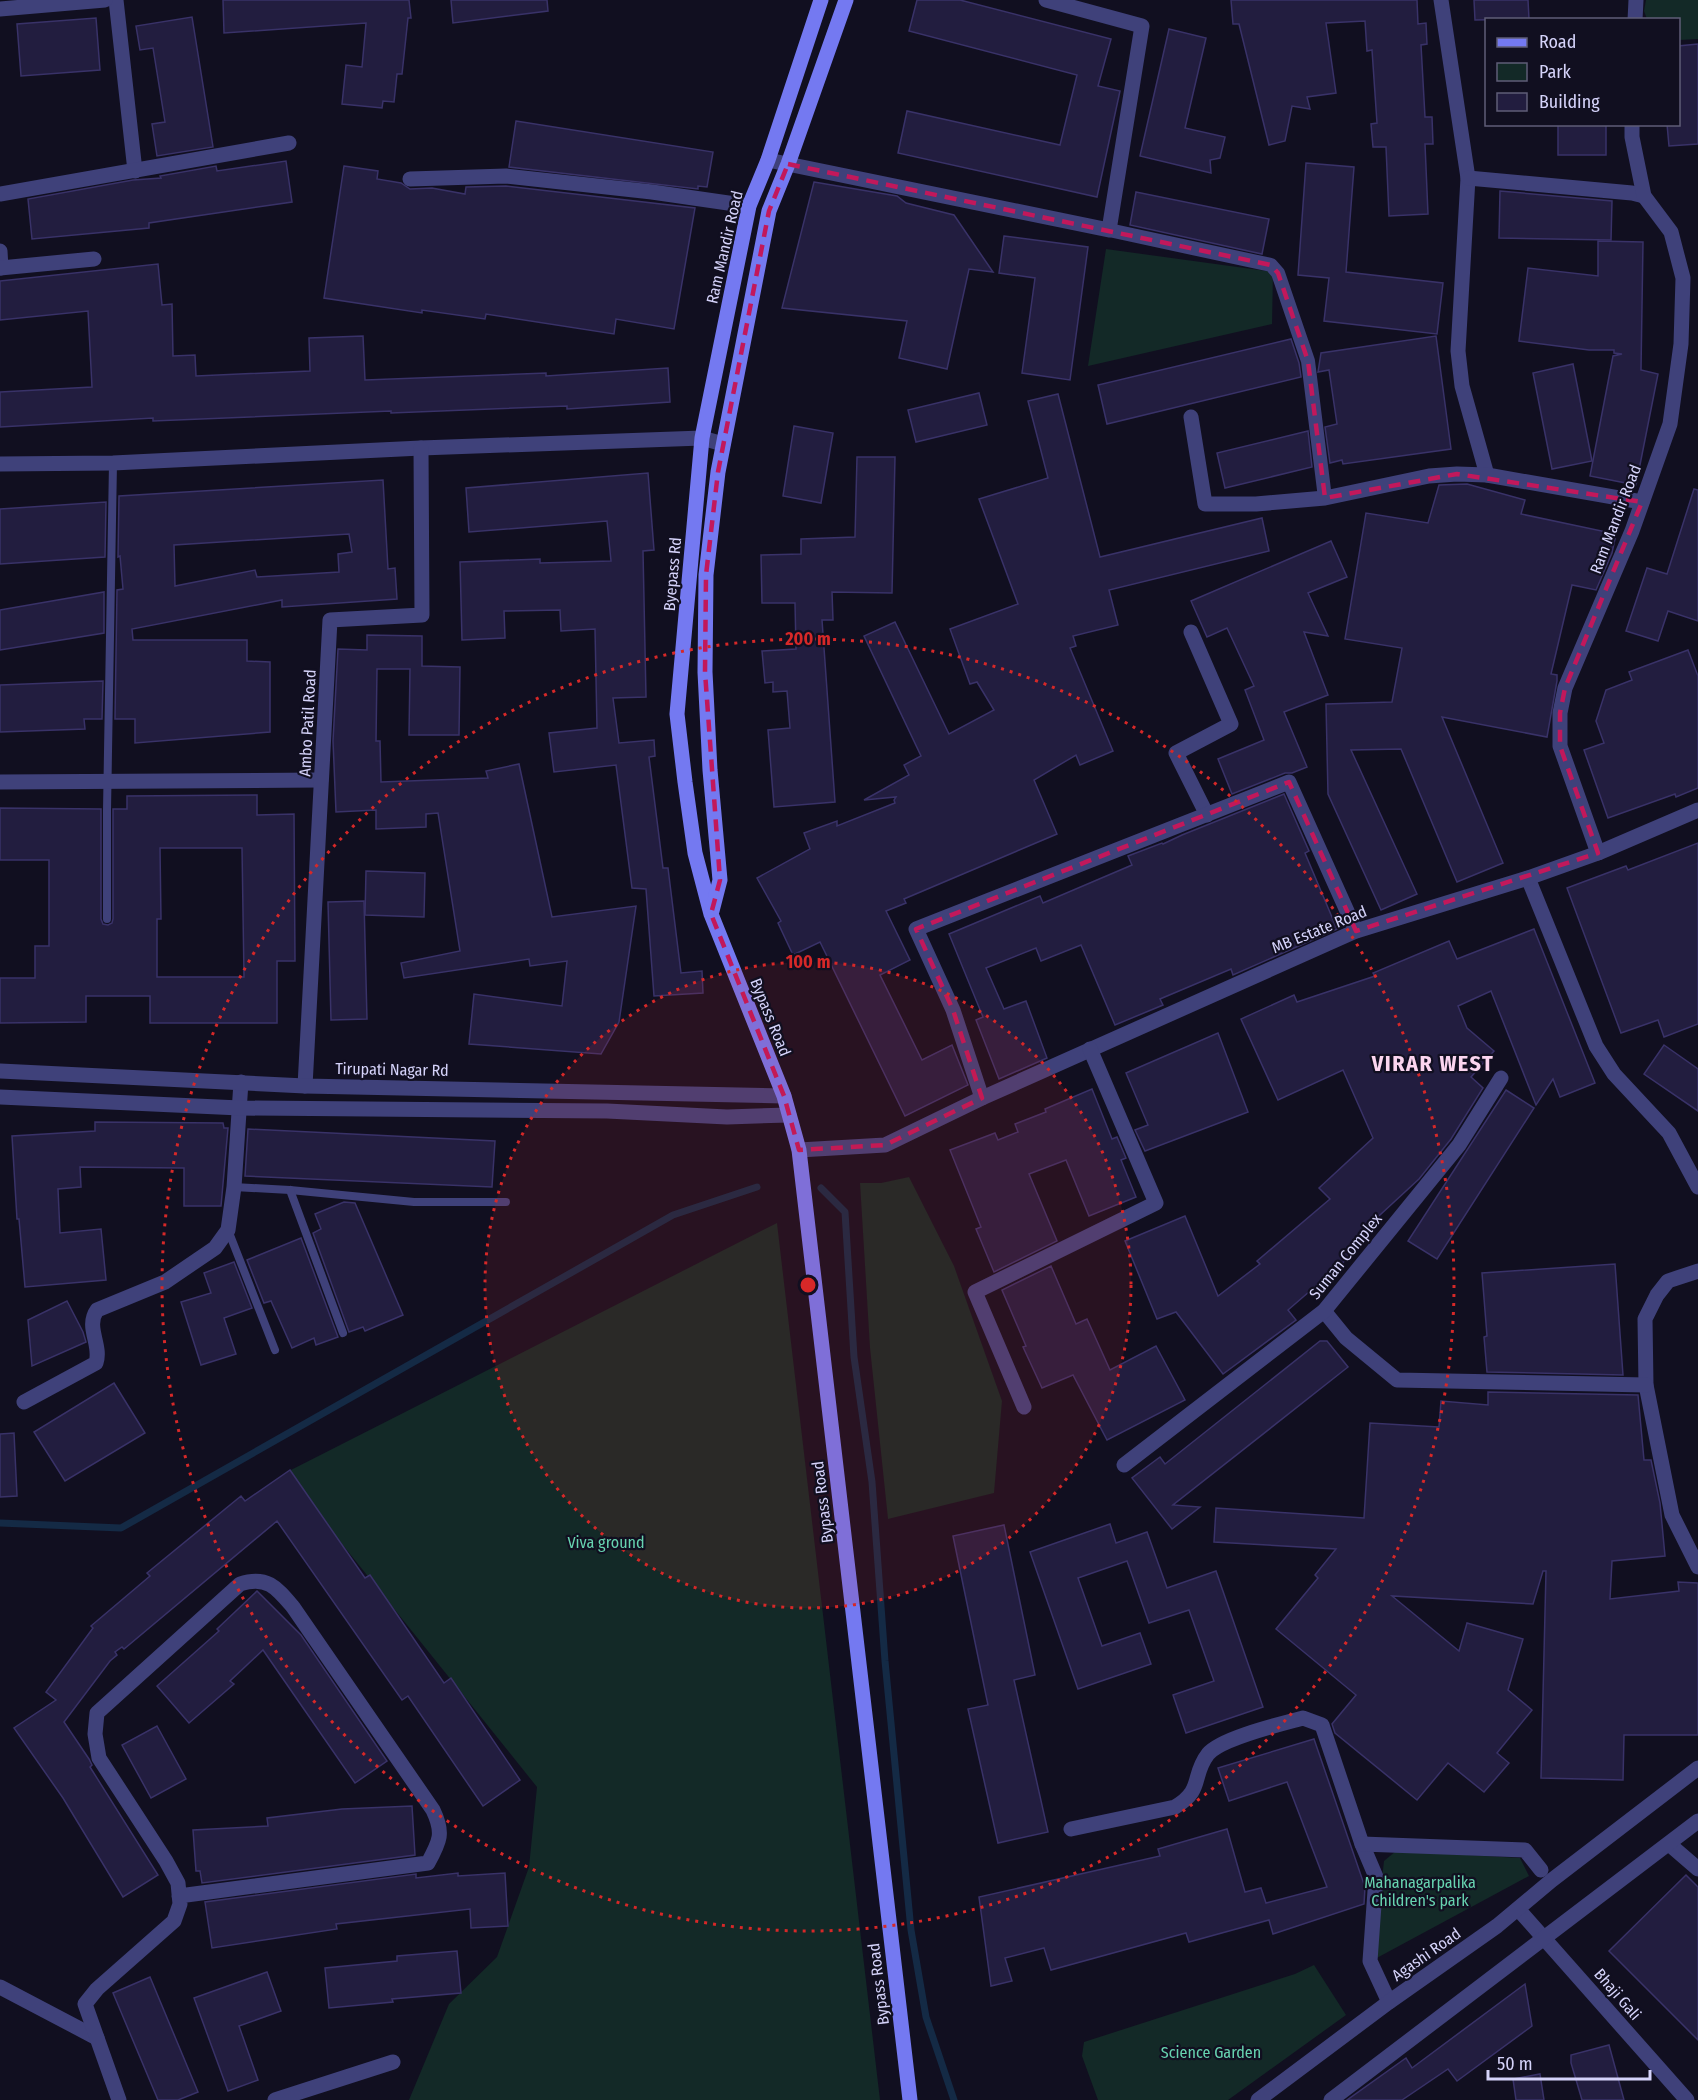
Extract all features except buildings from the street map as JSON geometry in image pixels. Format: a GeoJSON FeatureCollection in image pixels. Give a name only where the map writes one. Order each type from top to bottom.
{"type":"FeatureCollection","features":[{"type":"Feature","properties":{"kind":"main road","name":"Ram Mandir Road"},"geometry":{"type":"LineString","coordinates":[[702,438],[749,206],[768,160],[821,0]]}},
{"type":"Feature","properties":{"kind":"main road"},"geometry":{"type":"LineString","coordinates":[[711,914],[720,880],[710,770],[705,672],[706,575],[723,444],[769,211],[846,0]]}},
{"type":"Feature","properties":{"kind":"main road","name":"Byepass Rd"},"geometry":{"type":"LineString","coordinates":[[702,438],[677,714],[695,853],[711,914]]}},
{"type":"Feature","properties":{"kind":"main road","name":"Bypass Road"},"geometry":{"type":"LineString","coordinates":[[711,914],[784,1096],[799,1150],[910,2100]]}},
{"type":"Feature","properties":{"kind":"street"},"geometry":{"type":"LineString","coordinates":[[0,9],[105,0]]}},
{"type":"Feature","properties":{"kind":"street"},"geometry":{"type":"LineString","coordinates":[[116,0],[135,171]]}},
{"type":"Feature","properties":{"kind":"street"},"geometry":{"type":"LineString","coordinates":[[1046,0],[1142,26],[1109,230]]}},
{"type":"Feature","properties":{"kind":"street"},"geometry":{"type":"LineString","coordinates":[[1441,0],[1468,178],[1458,351],[1462,386],[1487,475]]}},
{"type":"Feature","properties":{"kind":"street"},"geometry":{"type":"LineString","coordinates":[[1635,18],[1636,0]]}},
{"type":"Feature","properties":{"kind":"street"},"geometry":{"type":"LineString","coordinates":[[1468,178],[1644,196],[1632,137],[1632,126]]}},
{"type":"Feature","properties":{"kind":"street"},"geometry":{"type":"LineString","coordinates":[[0,194],[289,143]]}},
{"type":"Feature","properties":{"kind":"street"},"geometry":{"type":"LineString","coordinates":[[768,160],[1271,265],[1278,273],[1308,361],[1325,498]]}},
{"type":"Feature","properties":{"kind":"street"},"geometry":{"type":"LineString","coordinates":[[410,179],[506,176],[652,192],[749,206]]}},
{"type":"Feature","properties":{"kind":"street","name":"Ram Mandir Road"},"geometry":{"type":"LineString","coordinates":[[1599,853],[1560,746],[1560,713],[1565,688],[1642,502],[1670,424],[1681,344],[1683,278],[1671,232],[1644,196]]}},
{"type":"Feature","properties":{"kind":"street"},"geometry":{"type":"LineString","coordinates":[[0,251],[0,268],[94,259]]}},
{"type":"Feature","properties":{"kind":"street"},"geometry":{"type":"LineString","coordinates":[[1191,417],[1205,504],[1256,504],[1325,498],[1429,476],[1457,474],[1487,475],[1642,502]]}},
{"type":"Feature","properties":{"kind":"street"},"geometry":{"type":"LineString","coordinates":[[0,464],[112,463],[421,448],[702,438],[723,444]]}},
{"type":"Feature","properties":{"kind":"street","name":"Ambo Patil Road"},"geometry":{"type":"LineString","coordinates":[[305,1086],[330,620],[422,615],[421,448]]}},
{"type":"Feature","properties":{"kind":"street"},"geometry":{"type":"LineString","coordinates":[[1191,632],[1231,724],[1176,753],[1207,815]]}},
{"type":"Feature","properties":{"kind":"street"},"geometry":{"type":"LineString","coordinates":[[0,782],[321,780]]}},
{"type":"Feature","properties":{"kind":"street"},"geometry":{"type":"LineString","coordinates":[[982,1098],[953,1010],[916,929],[1289,782],[1356,931]]}},
{"type":"Feature","properties":{"kind":"street","name":"MB Estate Road"},"geometry":{"type":"LineString","coordinates":[[799,1150],[885,1145],[982,1098],[1356,931],[1528,878],[1599,853],[1698,810]]}},
{"type":"Feature","properties":{"kind":"street"},"geometry":{"type":"LineString","coordinates":[[1528,878],[1596,1046],[1614,1074],[1669,1133],[1698,1187]]}},
{"type":"Feature","properties":{"kind":"street"},"geometry":{"type":"LineString","coordinates":[[1024,1407],[975,1292],[1156,1203],[1090,1049]]}},
{"type":"Feature","properties":{"kind":"street","name":"Tirupati Nagar Rd"},"geometry":{"type":"LineString","coordinates":[[0,1071],[305,1086],[784,1096]]}},
{"type":"Feature","properties":{"kind":"street","name":"Suman Complex"},"geometry":{"type":"LineString","coordinates":[[1124,1465],[1324,1311],[1459,1144],[1501,1078]]}},
{"type":"Feature","properties":{"kind":"street"},"geometry":{"type":"LineString","coordinates":[[24,1402],[96,1364],[99,1355],[92,1317],[97,1310],[165,1282],[215,1248],[228,1230],[234,1187],[241,1082]]}},
{"type":"Feature","properties":{"kind":"street"},"geometry":{"type":"LineString","coordinates":[[0,1097],[240,1108],[607,1111],[727,1117],[789,1115]]}},
{"type":"Feature","properties":{"kind":"street"},"geometry":{"type":"LineString","coordinates":[[1698,1271],[1668,1281],[1645,1319],[1646,1385],[1672,1515],[1698,1568]]}},
{"type":"Feature","properties":{"kind":"street"},"geometry":{"type":"LineString","coordinates":[[1324,1311],[1346,1338],[1397,1380],[1646,1385]]}},
{"type":"Feature","properties":{"kind":"street"},"geometry":{"type":"LineString","coordinates":[[119,2100],[85,2004],[97,1989],[174,1921],[180,1904],[179,1896],[178,1884],[166,1861],[99,1758],[95,1734],[97,1713],[240,1584],[261,1581],[278,1589],[293,1607],[434,1810],[440,1824],[436,1848],[428,1863],[179,1896]]}},
{"type":"Feature","properties":{"kind":"street"},"geometry":{"type":"LineString","coordinates":[[1071,1830],[1175,1807],[1193,1792],[1202,1764],[1209,1752],[1222,1743],[1303,1718],[1322,1725],[1362,1844],[1376,1877],[1370,1961],[1389,2002]]}},
{"type":"Feature","properties":{"kind":"street","name":"Agashi Road"},"geometry":{"type":"LineString","coordinates":[[1258,2100],[1389,2002],[1497,1926],[1552,1880],[1698,1768]]}},
{"type":"Feature","properties":{"kind":"street"},"geometry":{"type":"LineString","coordinates":[[1331,2100],[1698,1821]]}},
{"type":"Feature","properties":{"kind":"street"},"geometry":{"type":"LineString","coordinates":[[1362,1844],[1525,1850],[1542,1870]]}},
{"type":"Feature","properties":{"kind":"street"},"geometry":{"type":"LineString","coordinates":[[1669,1844],[1698,1869]]}},
{"type":"Feature","properties":{"kind":"street","name":"Bhaji Gali"},"geometry":{"type":"LineString","coordinates":[[1518,1908],[1687,2100]]}},
{"type":"Feature","properties":{"kind":"street"},"geometry":{"type":"LineString","coordinates":[[0,1987],[97,2038]]}},
{"type":"Feature","properties":{"kind":"street"},"geometry":{"type":"LineString","coordinates":[[275,2100],[393,2062]]}},
{"type":"Feature","properties":{"kind":"lane"},"geometry":{"type":"LineString","coordinates":[[107,919],[112,463]]}},
{"type":"Feature","properties":{"kind":"lane"},"geometry":{"type":"LineString","coordinates":[[234,1187],[414,1202],[506,1202]]}},
{"type":"Feature","properties":{"kind":"lane"},"geometry":{"type":"LineString","coordinates":[[290,1190],[343,1333]]}},
{"type":"Feature","properties":{"kind":"lane"},"geometry":{"type":"LineString","coordinates":[[228,1230],[275,1350]]}},
{"type":"Feature","properties":{"kind":"highlighted area"},"geometry":{"type":"Polygon","coordinates":[[[788,164],[1271,265],[1278,273],[1308,361],[1325,498],[1457,474],[1642,502],[1565,688],[1560,713],[1560,746],[1598,853],[1356,931],[1289,782],[916,929],[953,1010],[982,1098],[885,1145],[799,1150],[784,1096],[711,914],[720,880],[705,672],[706,575],[718,472],[769,211],[788,164]]]}},
{"type":"Feature","properties":{"kind":"green space"},"geometry":{"type":"Polygon","coordinates":[[[1646,0],[1698,0],[1698,39],[1680,40],[1680,18],[1647,18],[1644,11],[1646,0]]]}},
{"type":"Feature","properties":{"kind":"green space"},"geometry":{"type":"Polygon","coordinates":[[[1106,249],[1273,272],[1272,324],[1088,366],[1106,249]]]}},
{"type":"Feature","properties":{"kind":"green space"},"geometry":{"type":"Polygon","coordinates":[[[909,1177],[954,1266],[1002,1401],[994,1493],[888,1519],[870,1348],[860,1183],[881,1183],[909,1177]]]}},
{"type":"Feature","properties":{"kind":"green space","name":"Viva ground"},"geometry":{"type":"Polygon","coordinates":[[[777,1223],[880,2100],[409,2100],[449,2004],[497,1957],[529,1867],[537,1787],[285,1473],[777,1223]]]}},
{"type":"Feature","properties":{"kind":"green space","name":"Mahanagarpalika Children's park"},"geometry":{"type":"Polygon","coordinates":[[[1396,1851],[1520,1858],[1529,1876],[1373,1960],[1384,1861],[1396,1851]]]}},
{"type":"Feature","properties":{"kind":"green space","name":"Science Garden"},"geometry":{"type":"Polygon","coordinates":[[[1314,1965],[1346,2015],[1228,2100],[1098,2100],[1082,2056],[1084,2042],[1295,1974],[1314,1965]]]}},
{"type":"Feature","properties":{"kind":"waterway"},"geometry":{"type":"LineString","coordinates":[[0,1523],[121,1528],[673,1215],[757,1187]]}},
{"type":"Feature","properties":{"kind":"waterway"},"geometry":{"type":"LineString","coordinates":[[821,1188],[845,1212],[854,1357],[872,1482],[885,1661],[911,1930],[926,2017],[954,2100]]}},
{"type":"Feature","properties":{"kind":"district","name":"VIRAR WEST"},"geometry":{"type":"Point","coordinates":[1433,1063]}}]}
